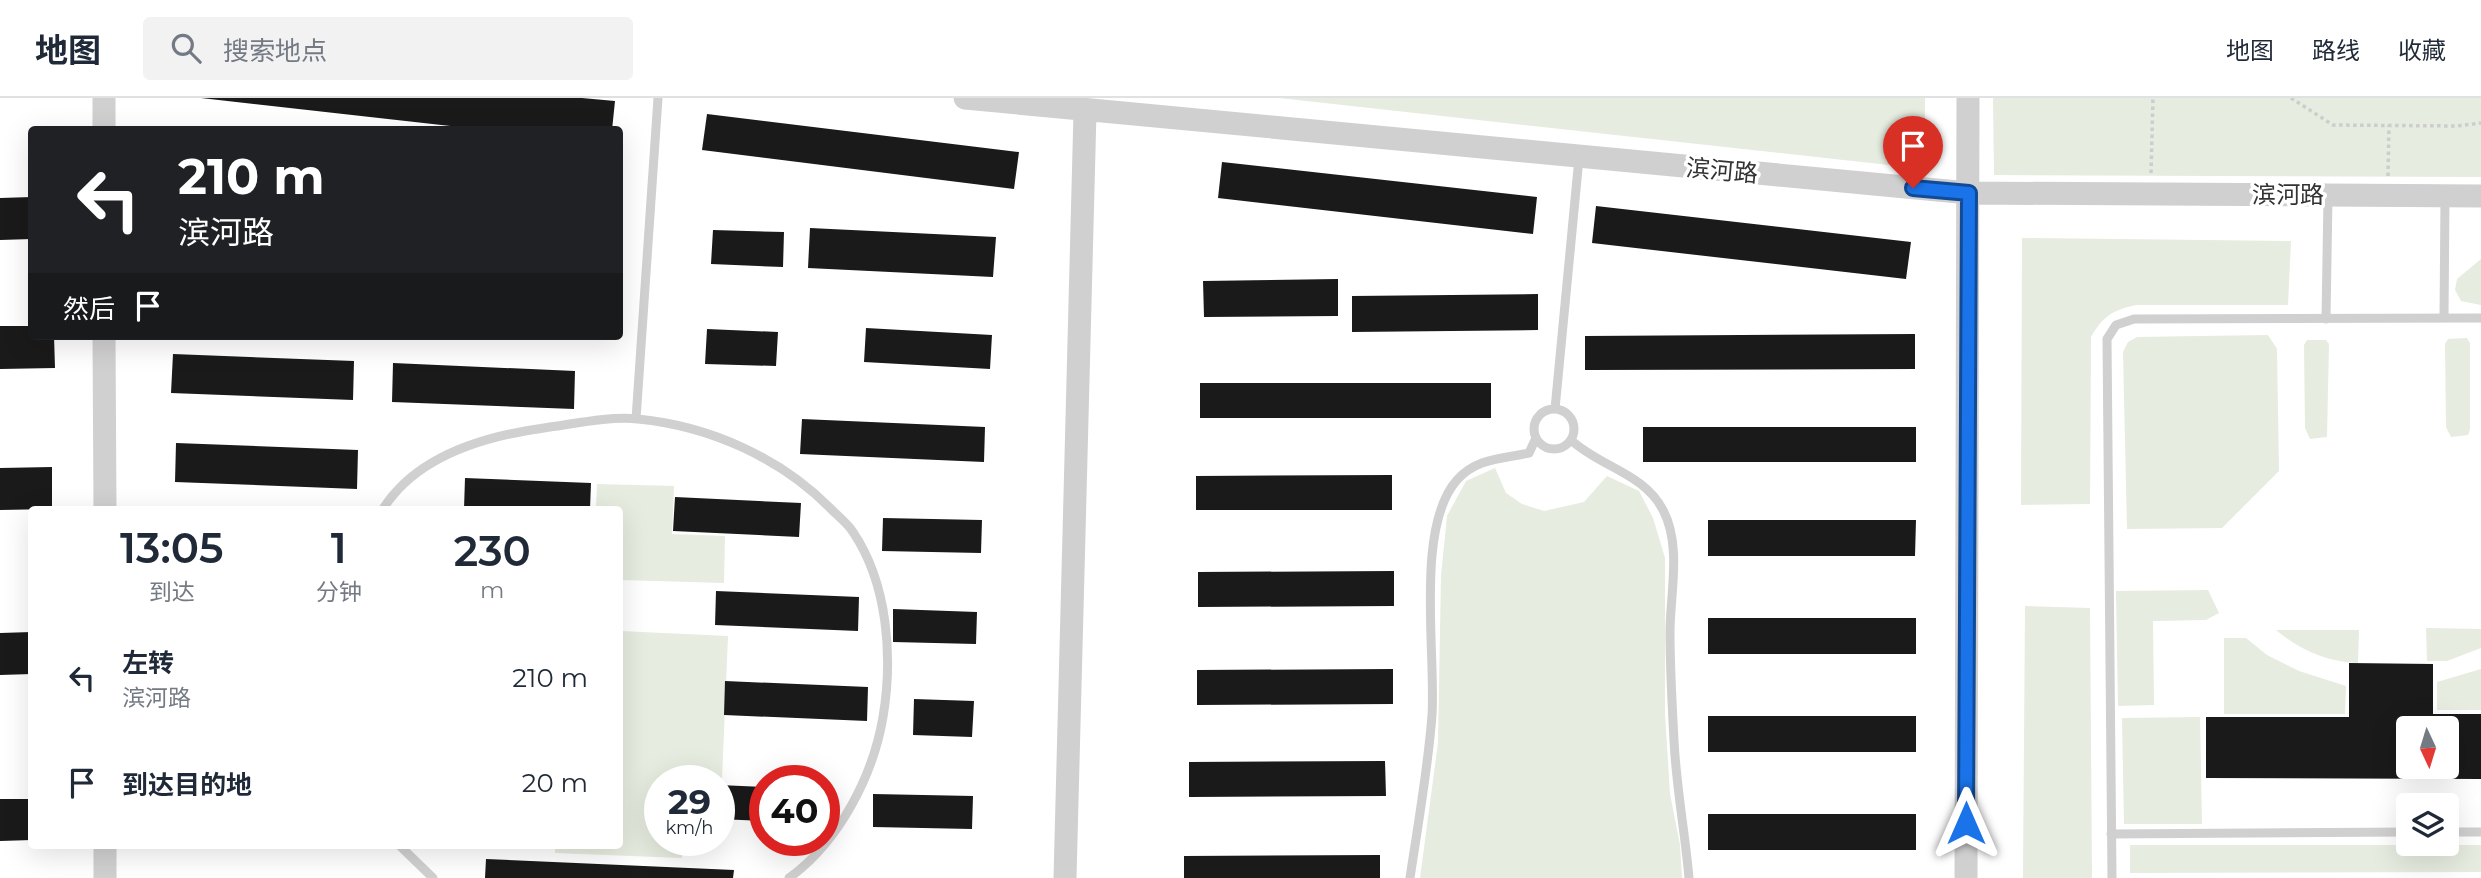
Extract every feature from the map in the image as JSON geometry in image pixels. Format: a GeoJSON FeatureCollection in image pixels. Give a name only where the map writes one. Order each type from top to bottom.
{"type":"FeatureCollection","features":[{"type":"Feature","properties":{"kind":"street"},"geometry":{"type":"LineString","coordinates":[[104,98],[104,126]]}},
{"type":"Feature","properties":{"kind":"street","name":"滨河路"},"geometry":{"type":"LineString","coordinates":[[965,98],[1085,112],[1969,193],[2481,197]]}},
{"type":"Feature","properties":{"kind":"street"},"geometry":{"type":"LineString","coordinates":[[1966,878],[1968,98]]}},
{"type":"Feature","properties":{"kind":"street"},"geometry":{"type":"LineString","coordinates":[[1065,878],[1085,112]]}},
{"type":"Feature","properties":{"kind":"street"},"geometry":{"type":"LineString","coordinates":[[104,340],[105,506]]}},
{"type":"Feature","properties":{"kind":"street"},"geometry":{"type":"LineString","coordinates":[[105,849],[105,878]]}},
{"type":"Feature","properties":{"kind":"lane"},"geometry":{"type":"LineString","coordinates":[[636,419],[658,98]]}},
{"type":"Feature","properties":{"kind":"lane"},"geometry":{"type":"LineString","coordinates":[[1555,409],[1579,158]]}},
{"type":"Feature","properties":{"kind":"lane"},"geometry":{"type":"LineString","coordinates":[[2326,319],[2328,196]]}},
{"type":"Feature","properties":{"kind":"lane"},"geometry":{"type":"LineString","coordinates":[[2444,318],[2445,196]]}},
{"type":"Feature","properties":{"kind":"lane"},"geometry":{"type":"LineString","coordinates":[[2112,878],[2107,339],[2116,325],[2134,319],[2481,318]]}},
{"type":"Feature","properties":{"kind":"lane"},"geometry":{"type":"LineString","coordinates":[[1555,409],[1565,412],[1573,420],[1575,430],[1571,440],[1563,447],[1553,450],[1543,446],[1536,438],[1534,428],[1537,418],[1545,411],[1555,409]]}},
{"type":"Feature","properties":{"kind":"lane"},"geometry":{"type":"LineString","coordinates":[[386,506],[416,474],[467,444],[517,432],[636,419],[680,426],[720,439],[778,466],[812,490],[853,532],[875,580],[887,632],[888,686],[879,738],[861,788],[833,834],[789,878]]}},
{"type":"Feature","properties":{"kind":"lane"},"geometry":{"type":"LineString","coordinates":[[1410,878],[1432,714],[1435,529],[1455,482],[1473,464],[1529,453],[1536,438]]}},
{"type":"Feature","properties":{"kind":"lane"},"geometry":{"type":"LineString","coordinates":[[1571,440],[1582,450],[1646,486],[1664,512],[1672,549],[1674,576],[1670,634],[1674,742],[1689,878]]}},
{"type":"Feature","properties":{"kind":"lane"},"geometry":{"type":"LineString","coordinates":[[2111,834],[2396,832]]}},
{"type":"Feature","properties":{"kind":"lane"},"geometry":{"type":"LineString","coordinates":[[2459,832],[2481,832]]}},
{"type":"Feature","properties":{"kind":"lane"},"geometry":{"type":"LineString","coordinates":[[403,849],[433,878]]}},
{"type":"Feature","properties":{"kind":"path"},"geometry":{"type":"LineString","coordinates":[[2151,194],[2152,98]]}},
{"type":"Feature","properties":{"kind":"path"},"geometry":{"type":"LineString","coordinates":[[2291,98],[2333,125],[2457,126],[2481,123]]}},
{"type":"Feature","properties":{"kind":"path"},"geometry":{"type":"LineString","coordinates":[[2388,196],[2389,125]]}},
{"type":"Feature","properties":{"kind":"shaded area"},"geometry":{"type":"Polygon","coordinates":[[[1279,98],[1925,98],[1925,169],[1279,98]]]}},
{"type":"Feature","properties":{"kind":"shaded area"},"geometry":{"type":"Polygon","coordinates":[[[1993,98],[2481,98],[2481,177],[1994,175],[1993,98]]]}},
{"type":"Feature","properties":{"kind":"shaded area"},"geometry":{"type":"Polygon","coordinates":[[[2022,238],[2291,241],[2288,305],[2136,305],[2115,312],[2100,324],[2091,337],[2090,504],[2021,505],[2022,238]]]}},
{"type":"Feature","properties":{"kind":"shaded area"},"geometry":{"type":"Polygon","coordinates":[[[2481,259],[2481,305],[2461,301],[2455,290],[2457,279],[2481,259]]]}},
{"type":"Feature","properties":{"kind":"shaded area"},"geometry":{"type":"Polygon","coordinates":[[[2268,335],[2277,349],[2279,471],[2222,528],[2127,529],[2123,352],[2128,342],[2137,337],[2268,335]]]}},
{"type":"Feature","properties":{"kind":"shaded area"},"geometry":{"type":"Polygon","coordinates":[[[2467,338],[2470,343],[2470,429],[2468,435],[2451,437],[2446,427],[2445,344],[2448,339],[2467,338]]]}},
{"type":"Feature","properties":{"kind":"shaded area"},"geometry":{"type":"Polygon","coordinates":[[[2307,340],[2326,340],[2329,344],[2327,437],[2310,439],[2305,428],[2304,345],[2307,340]]]}},
{"type":"Feature","properties":{"kind":"shaded area"},"geometry":{"type":"Polygon","coordinates":[[[1495,468],[1506,493],[1522,504],[1544,511],[1584,502],[1607,476],[1639,491],[1653,518],[1665,558],[1665,714],[1670,794],[1680,845],[1682,878],[1420,878],[1438,743],[1441,576],[1447,516],[1466,481],[1495,468]]]}},
{"type":"Feature","properties":{"kind":"shaded area"},"geometry":{"type":"Polygon","coordinates":[[[597,484],[674,486],[672,534],[725,536],[724,583],[623,580],[623,506],[596,506],[597,484]]]}},
{"type":"Feature","properties":{"kind":"shaded area"},"geometry":{"type":"Polygon","coordinates":[[[2208,590],[2219,613],[2206,620],[2153,621],[2154,705],[2118,706],[2116,591],[2208,590]]]}},
{"type":"Feature","properties":{"kind":"shaded area"},"geometry":{"type":"Polygon","coordinates":[[[2025,606],[2090,608],[2092,878],[2023,878],[2025,606]]]}},
{"type":"Feature","properties":{"kind":"shaded area"},"geometry":{"type":"Polygon","coordinates":[[[2426,628],[2481,629],[2481,648],[2447,661],[2427,661],[2426,628]]]}},
{"type":"Feature","properties":{"kind":"shaded area"},"geometry":{"type":"Polygon","coordinates":[[[2276,630],[2359,630],[2358,663],[2314,654],[2276,630]]]}},
{"type":"Feature","properties":{"kind":"shaded area"},"geometry":{"type":"Polygon","coordinates":[[[623,631],[728,636],[723,765],[644,765],[644,856],[682,858],[555,853],[555,849],[623,849],[623,631]]]}},
{"type":"Feature","properties":{"kind":"shaded area"},"geometry":{"type":"Polygon","coordinates":[[[2224,638],[2246,638],[2267,655],[2299,671],[2346,686],[2345,714],[2224,714],[2224,638]]]}},
{"type":"Feature","properties":{"kind":"shaded area"},"geometry":{"type":"Polygon","coordinates":[[[2481,669],[2481,710],[2437,710],[2437,682],[2481,669]]]}},
{"type":"Feature","properties":{"kind":"shaded area"},"geometry":{"type":"Polygon","coordinates":[[[2200,717],[2202,824],[2124,824],[2122,718],[2200,717]]]}},
{"type":"Feature","properties":{"kind":"shaded area"},"geometry":{"type":"Polygon","coordinates":[[[2130,845],[2396,845],[2396,856],[2459,856],[2459,845],[2481,845],[2481,872],[2130,873],[2130,845]]]}},
{"type":"Feature","properties":{"kind":"building"},"geometry":{"type":"Polygon","coordinates":[[[201,98],[582,98],[615,101],[612,126],[450,126],[201,98]]]}},
{"type":"Feature","properties":{"kind":"building"},"geometry":{"type":"Polygon","coordinates":[[[707,114],[1019,152],[1014,189],[702,150],[707,114]]]}},
{"type":"Feature","properties":{"kind":"building"},"geometry":{"type":"Polygon","coordinates":[[[1222,162],[1537,197],[1533,234],[1218,198],[1222,162]]]}},
{"type":"Feature","properties":{"kind":"building"},"geometry":{"type":"Polygon","coordinates":[[[28,197],[28,239],[0,240],[0,198],[28,197]]]}},
{"type":"Feature","properties":{"kind":"building"},"geometry":{"type":"Polygon","coordinates":[[[1596,206],[1911,242],[1906,279],[1592,243],[1596,206]]]}},
{"type":"Feature","properties":{"kind":"building"},"geometry":{"type":"Polygon","coordinates":[[[810,228],[996,237],[993,277],[808,268],[810,228]]]}},
{"type":"Feature","properties":{"kind":"building"},"geometry":{"type":"Polygon","coordinates":[[[713,230],[784,232],[783,267],[711,264],[713,230]]]}},
{"type":"Feature","properties":{"kind":"building"},"geometry":{"type":"Polygon","coordinates":[[[1338,279],[1338,316],[1204,317],[1203,281],[1338,279]]]}},
{"type":"Feature","properties":{"kind":"building"},"geometry":{"type":"Polygon","coordinates":[[[1538,294],[1538,330],[1352,332],[1352,296],[1538,294]]]}},
{"type":"Feature","properties":{"kind":"building"},"geometry":{"type":"Polygon","coordinates":[[[0,326],[28,326],[28,340],[54,340],[55,368],[0,369],[0,326]]]}},
{"type":"Feature","properties":{"kind":"building"},"geometry":{"type":"Polygon","coordinates":[[[866,328],[992,335],[990,369],[864,362],[866,328]]]}},
{"type":"Feature","properties":{"kind":"building"},"geometry":{"type":"Polygon","coordinates":[[[707,329],[778,332],[776,366],[705,364],[707,329]]]}},
{"type":"Feature","properties":{"kind":"building"},"geometry":{"type":"Polygon","coordinates":[[[1915,334],[1915,369],[1585,370],[1585,336],[1915,334]]]}},
{"type":"Feature","properties":{"kind":"building"},"geometry":{"type":"Polygon","coordinates":[[[173,354],[354,361],[353,400],[171,393],[173,354]]]}},
{"type":"Feature","properties":{"kind":"building"},"geometry":{"type":"Polygon","coordinates":[[[393,363],[575,371],[574,409],[392,402],[393,363]]]}},
{"type":"Feature","properties":{"kind":"building"},"geometry":{"type":"Polygon","coordinates":[[[1200,383],[1491,383],[1491,418],[1200,418],[1200,383]]]}},
{"type":"Feature","properties":{"kind":"building"},"geometry":{"type":"Polygon","coordinates":[[[802,419],[985,427],[984,462],[800,454],[802,419]]]}},
{"type":"Feature","properties":{"kind":"building"},"geometry":{"type":"Polygon","coordinates":[[[1643,427],[1916,427],[1916,462],[1643,462],[1643,427]]]}},
{"type":"Feature","properties":{"kind":"building"},"geometry":{"type":"Polygon","coordinates":[[[176,443],[358,450],[357,489],[175,482],[176,443]]]}},
{"type":"Feature","properties":{"kind":"building"},"geometry":{"type":"Polygon","coordinates":[[[52,467],[52,506],[0,510],[0,468],[52,467]]]}},
{"type":"Feature","properties":{"kind":"building"},"geometry":{"type":"Polygon","coordinates":[[[1392,475],[1392,510],[1196,510],[1196,476],[1392,475]]]}},
{"type":"Feature","properties":{"kind":"building"},"geometry":{"type":"Polygon","coordinates":[[[465,478],[591,483],[590,506],[464,506],[465,478]]]}},
{"type":"Feature","properties":{"kind":"building"},"geometry":{"type":"Polygon","coordinates":[[[675,497],[801,503],[799,537],[673,531],[675,497]]]}},
{"type":"Feature","properties":{"kind":"building"},"geometry":{"type":"Polygon","coordinates":[[[883,518],[982,520],[981,553],[882,551],[883,518]]]}},
{"type":"Feature","properties":{"kind":"building"},"geometry":{"type":"Polygon","coordinates":[[[1708,520],[1916,520],[1915,556],[1708,556],[1708,520]]]}},
{"type":"Feature","properties":{"kind":"building"},"geometry":{"type":"Polygon","coordinates":[[[1394,571],[1394,606],[1198,607],[1198,572],[1394,571]]]}},
{"type":"Feature","properties":{"kind":"building"},"geometry":{"type":"Polygon","coordinates":[[[716,591],[859,597],[858,631],[715,625],[716,591]]]}},
{"type":"Feature","properties":{"kind":"building"},"geometry":{"type":"Polygon","coordinates":[[[893,609],[977,612],[976,644],[893,642],[893,609]]]}},
{"type":"Feature","properties":{"kind":"building"},"geometry":{"type":"Polygon","coordinates":[[[1708,618],[1916,618],[1916,654],[1708,654],[1708,618]]]}},
{"type":"Feature","properties":{"kind":"building"},"geometry":{"type":"Polygon","coordinates":[[[28,632],[28,674],[0,675],[0,633],[28,632]]]}},
{"type":"Feature","properties":{"kind":"building"},"geometry":{"type":"Polygon","coordinates":[[[2349,663],[2433,664],[2433,714],[2481,714],[2481,779],[2459,779],[2459,716],[2396,716],[2396,779],[2206,778],[2206,717],[2349,717],[2349,663]]]}},
{"type":"Feature","properties":{"kind":"building"},"geometry":{"type":"Polygon","coordinates":[[[1393,669],[1393,704],[1197,705],[1197,670],[1393,669]]]}},
{"type":"Feature","properties":{"kind":"building"},"geometry":{"type":"Polygon","coordinates":[[[725,681],[868,687],[867,721],[724,715],[725,681]]]}},
{"type":"Feature","properties":{"kind":"building"},"geometry":{"type":"Polygon","coordinates":[[[914,699],[974,701],[972,737],[913,735],[914,699]]]}},
{"type":"Feature","properties":{"kind":"building"},"geometry":{"type":"Polygon","coordinates":[[[1708,716],[1916,716],[1916,752],[1708,752],[1708,716]]]}},
{"type":"Feature","properties":{"kind":"building"},"geometry":{"type":"Polygon","coordinates":[[[1385,761],[1386,796],[1189,797],[1189,762],[1385,761]]]}},
{"type":"Feature","properties":{"kind":"building"},"geometry":{"type":"Polygon","coordinates":[[[735,786],[749,786],[749,820],[735,820],[735,786]]]}},
{"type":"Feature","properties":{"kind":"building"},"geometry":{"type":"Polygon","coordinates":[[[873,794],[973,796],[972,829],[873,827],[873,794]]]}},
{"type":"Feature","properties":{"kind":"building"},"geometry":{"type":"Polygon","coordinates":[[[0,799],[28,799],[28,840],[0,841],[0,799]]]}},
{"type":"Feature","properties":{"kind":"building"},"geometry":{"type":"Polygon","coordinates":[[[1708,814],[1916,814],[1916,850],[1708,850],[1708,814]]]}},
{"type":"Feature","properties":{"kind":"building"},"geometry":{"type":"Polygon","coordinates":[[[1380,855],[1380,878],[1184,878],[1184,856],[1380,855]]]}},
{"type":"Feature","properties":{"kind":"building"},"geometry":{"type":"Polygon","coordinates":[[[486,859],[734,870],[733,878],[485,878],[486,859]]]}},
{"type":"Feature","properties":{"kind":"route"},"geometry":{"type":"LineString","coordinates":[[1913,188],[1969,193],[1966,823]]}}]}
